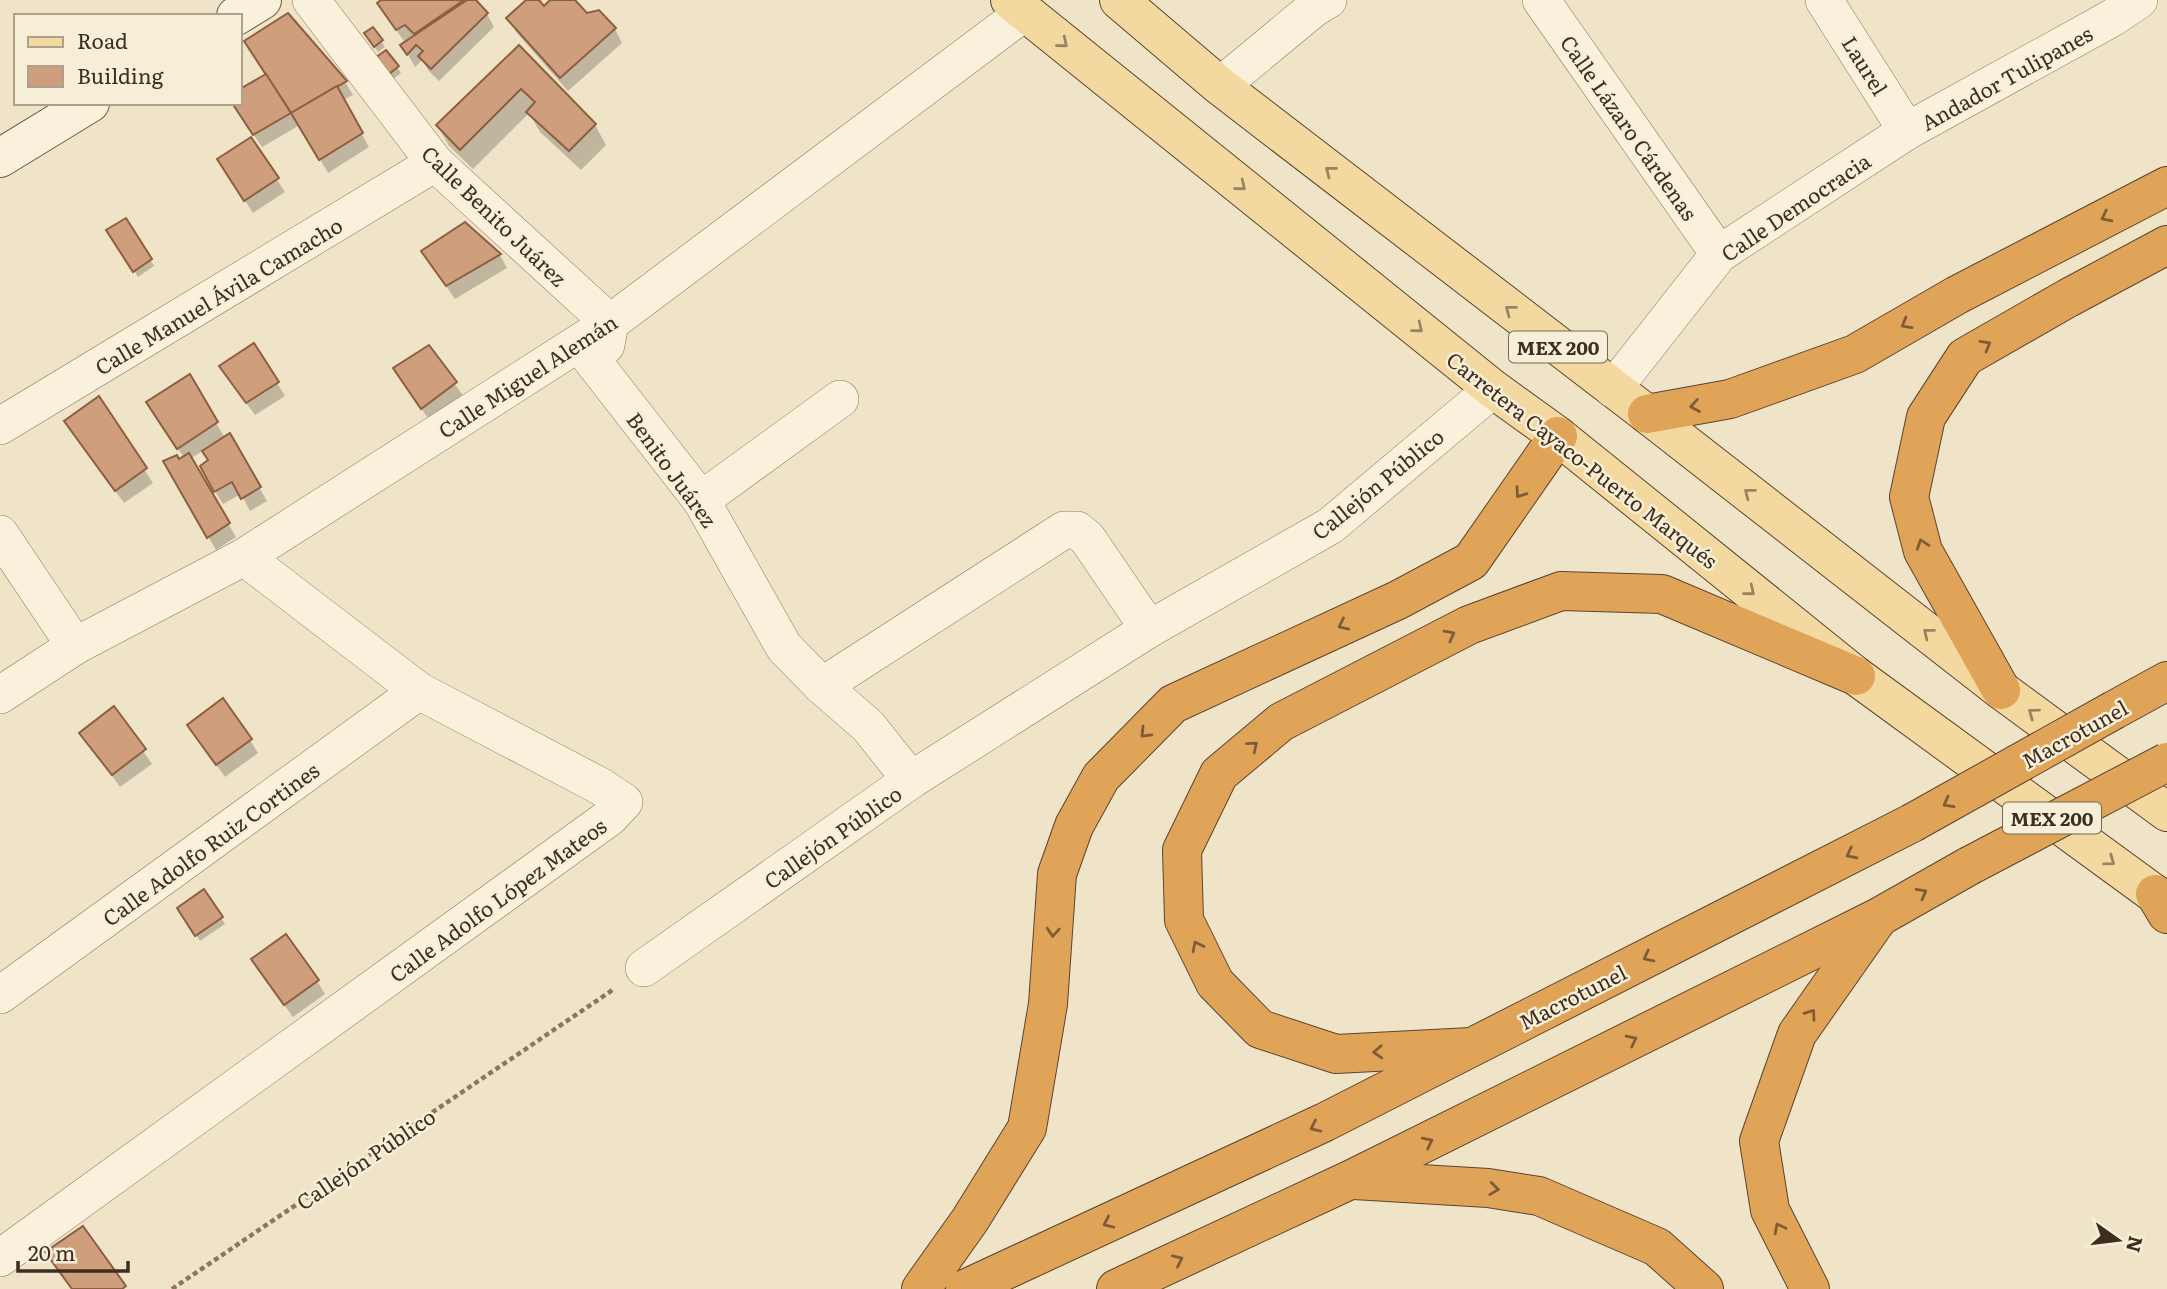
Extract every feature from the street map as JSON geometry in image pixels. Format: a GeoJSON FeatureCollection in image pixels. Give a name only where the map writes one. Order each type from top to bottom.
{"type":"FeatureCollection","features":[{"type":"Feature","properties":{"kind":"highway"},"geometry":{"type":"LineString","coordinates":[[1647,414],[1730,399],[1855,354],[1956,295],[2167,186]]}},
{"type":"Feature","properties":{"kind":"highway"},"geometry":{"type":"LineString","coordinates":[[2001,690],[1923,551],[1909,497],[1926,416],[1965,357],[2067,298],[2167,245]]}},
{"type":"Feature","properties":{"kind":"highway"},"geometry":{"type":"LineString","coordinates":[[920,1289],[970,1220],[1027,1128],[1048,1004],[1057,874],[1074,826],[1101,777],[1173,704],[1398,600],[1471,561],[1558,436]]}},
{"type":"Feature","properties":{"kind":"highway"},"geometry":{"type":"LineString","coordinates":[[1471,1048],[1336,1054],[1260,1029],[1215,983],[1184,920],[1182,850],[1219,774],[1281,722],[1469,625],[1561,591],[1662,594],[1856,676]]}},
{"type":"Feature","properties":{"kind":"highway","name":"Macrotunel"},"geometry":{"type":"LineString","coordinates":[[965,1289],[1325,1122],[1912,823],[2167,681]]}},
{"type":"Feature","properties":{"kind":"highway"},"geometry":{"type":"LineString","coordinates":[[1116,1289],[1352,1180],[1879,917],[1969,866],[2167,762]]}},
{"type":"Feature","properties":{"kind":"highway"},"geometry":{"type":"LineString","coordinates":[[1810,1289],[1770,1210],[1759,1141],[1797,1034],[1879,917]]}},
{"type":"Feature","properties":{"kind":"highway"},"geometry":{"type":"LineString","coordinates":[[1352,1180],[1488,1188],[1539,1196],[1657,1248],[1704,1289]]}},
{"type":"Feature","properties":{"kind":"main road","name":"MEX 200"},"geometry":{"type":"LineString","coordinates":[[1119,0],[1220,86],[2001,690],[2167,812]]}},
{"type":"Feature","properties":{"kind":"main road","name":"Carretera Cayaco-Puerto Marqués"},"geometry":{"type":"LineString","coordinates":[[1018,6],[1493,389],[1558,436],[1856,676],[2163,904]]}},
{"type":"Feature","properties":{"kind":"street"},"geometry":{"type":"LineString","coordinates":[[239,14],[262,0]]}},
{"type":"Feature","properties":{"kind":"street","name":"Calle Benito Juárez"},"geometry":{"type":"LineString","coordinates":[[311,0],[435,163],[610,323]]}},
{"type":"Feature","properties":{"kind":"street","name":"Calle Lázaro Cárdenas"},"geometry":{"type":"LineString","coordinates":[[1541,0],[1719,254]]}},
{"type":"Feature","properties":{"kind":"street","name":"Laurel"},"geometry":{"type":"LineString","coordinates":[[1824,0],[1907,131]]}},
{"type":"Feature","properties":{"kind":"street"},"geometry":{"type":"LineString","coordinates":[[1220,86],[1316,3]]}},
{"type":"Feature","properties":{"kind":"street","name":"Calle Miguel Alemán"},"geometry":{"type":"LineString","coordinates":[[0,695],[75,646],[244,557],[610,323],[1018,6]]}},
{"type":"Feature","properties":{"kind":"street","name":"Andador Tulipanes"},"geometry":{"type":"LineString","coordinates":[[1907,131],[2118,6]]}},
{"type":"Feature","properties":{"kind":"street"},"geometry":{"type":"LineString","coordinates":[[0,158],[87,105]]}},
{"type":"Feature","properties":{"kind":"street","name":"Calle Democracia"},"geometry":{"type":"LineString","coordinates":[[1613,389],[1719,254],[1907,131]]}},
{"type":"Feature","properties":{"kind":"street","name":"Calle Manuel Ávila Camacho"},"geometry":{"type":"LineString","coordinates":[[0,426],[435,163]]}},
{"type":"Feature","properties":{"kind":"street","name":"Benito Juárez"},"geometry":{"type":"LineString","coordinates":[[610,323],[606,345],[591,359],[701,500],[784,646],[822,686],[868,726],[911,780]]}},
{"type":"Feature","properties":{"kind":"street","name":"Callejón Público"},"geometry":{"type":"LineString","coordinates":[[644,968],[911,780],[1149,629],[1330,526],[1493,389]]}},
{"type":"Feature","properties":{"kind":"street"},"geometry":{"type":"LineString","coordinates":[[701,500],[839,398]]}},
{"type":"Feature","properties":{"kind":"street"},"geometry":{"type":"LineString","coordinates":[[822,686],[1064,530],[1077,530],[1087,538],[1149,629]]}},
{"type":"Feature","properties":{"kind":"street"},"geometry":{"type":"LineString","coordinates":[[0,534],[75,646]]}},
{"type":"Feature","properties":{"kind":"street","name":"Calle Adolfo López Mateos"},"geometry":{"type":"LineString","coordinates":[[0,1258],[610,817],[624,802],[600,786],[419,691],[244,557]]}},
{"type":"Feature","properties":{"kind":"street","name":"Calle Adolfo Ruiz Cortines"},"geometry":{"type":"LineString","coordinates":[[0,995],[419,691]]}},
{"type":"Feature","properties":{"kind":"path","name":"Callejón Público"},"geometry":{"type":"LineString","coordinates":[[172,1289],[644,968]]}},
{"type":"Feature","properties":{"kind":"building"},"geometry":{"type":"Polygon","coordinates":[[[381,0],[464,0],[414,34],[405,25],[396,30],[377,3],[381,0]]]}},
{"type":"Feature","properties":{"kind":"building"},"geometry":{"type":"Polygon","coordinates":[[[467,0],[476,0],[488,13],[431,69],[418,56],[423,51],[416,45],[407,55],[400,45],[467,0]]]}},
{"type":"Feature","properties":{"kind":"building"},"geometry":{"type":"Polygon","coordinates":[[[526,0],[539,0],[544,6],[550,0],[575,0],[587,13],[599,10],[616,28],[560,78],[506,18],[526,0]]]}},
{"type":"Feature","properties":{"kind":"building"},"geometry":{"type":"Polygon","coordinates":[[[288,13],[347,81],[291,113],[244,41],[288,13]]]}},
{"type":"Feature","properties":{"kind":"building"},"geometry":{"type":"Polygon","coordinates":[[[373,27],[383,40],[374,47],[364,33],[373,27]]]}},
{"type":"Feature","properties":{"kind":"building"},"geometry":{"type":"Polygon","coordinates":[[[519,45],[596,124],[569,151],[526,112],[535,102],[521,89],[460,150],[436,125],[519,45]]]}},
{"type":"Feature","properties":{"kind":"building"},"geometry":{"type":"Polygon","coordinates":[[[386,50],[399,66],[389,74],[375,58],[386,50]]]}},
{"type":"Feature","properties":{"kind":"building"},"geometry":{"type":"Polygon","coordinates":[[[266,74],[291,113],[253,135],[233,105],[242,105],[242,88],[266,74]]]}},
{"type":"Feature","properties":{"kind":"building"},"geometry":{"type":"Polygon","coordinates":[[[337,86],[363,133],[319,160],[291,113],[337,86]]]}},
{"type":"Feature","properties":{"kind":"building"},"geometry":{"type":"Polygon","coordinates":[[[251,137],[279,178],[244,201],[217,159],[251,137]]]}},
{"type":"Feature","properties":{"kind":"building"},"geometry":{"type":"Polygon","coordinates":[[[126,218],[152,259],[133,272],[106,230],[126,218]]]}},
{"type":"Feature","properties":{"kind":"building"},"geometry":{"type":"Polygon","coordinates":[[[465,222],[501,254],[446,286],[421,251],[465,222]]]}},
{"type":"Feature","properties":{"kind":"building"},"geometry":{"type":"Polygon","coordinates":[[[254,343],[279,382],[246,403],[219,366],[254,343]]]}},
{"type":"Feature","properties":{"kind":"building"},"geometry":{"type":"Polygon","coordinates":[[[429,345],[457,382],[421,409],[393,368],[429,345]]]}},
{"type":"Feature","properties":{"kind":"building"},"geometry":{"type":"Polygon","coordinates":[[[190,374],[218,422],[177,449],[146,402],[190,374]]]}},
{"type":"Feature","properties":{"kind":"building"},"geometry":{"type":"Polygon","coordinates":[[[99,396],[147,468],[115,491],[64,421],[99,396]]]}},
{"type":"Feature","properties":{"kind":"building"},"geometry":{"type":"Polygon","coordinates":[[[230,433],[261,487],[241,499],[232,482],[214,492],[200,466],[208,460],[202,451],[230,433]]]}},
{"type":"Feature","properties":{"kind":"building"},"geometry":{"type":"Polygon","coordinates":[[[189,453],[230,523],[207,538],[163,461],[177,455],[179,459],[189,453]]]}},
{"type":"Feature","properties":{"kind":"building"},"geometry":{"type":"Polygon","coordinates":[[[223,698],[252,739],[216,765],[187,725],[223,698]]]}},
{"type":"Feature","properties":{"kind":"building"},"geometry":{"type":"Polygon","coordinates":[[[114,706],[146,749],[112,775],[79,733],[114,706]]]}},
{"type":"Feature","properties":{"kind":"building"},"geometry":{"type":"Polygon","coordinates":[[[204,889],[223,917],[195,936],[177,908],[204,889]]]}},
{"type":"Feature","properties":{"kind":"building"},"geometry":{"type":"Polygon","coordinates":[[[286,934],[319,980],[284,1005],[251,959],[286,934]]]}},
{"type":"Feature","properties":{"kind":"building"},"geometry":{"type":"Polygon","coordinates":[[[83,1226],[126,1286],[122,1289],[72,1289],[45,1252],[83,1226]]]}}]}
